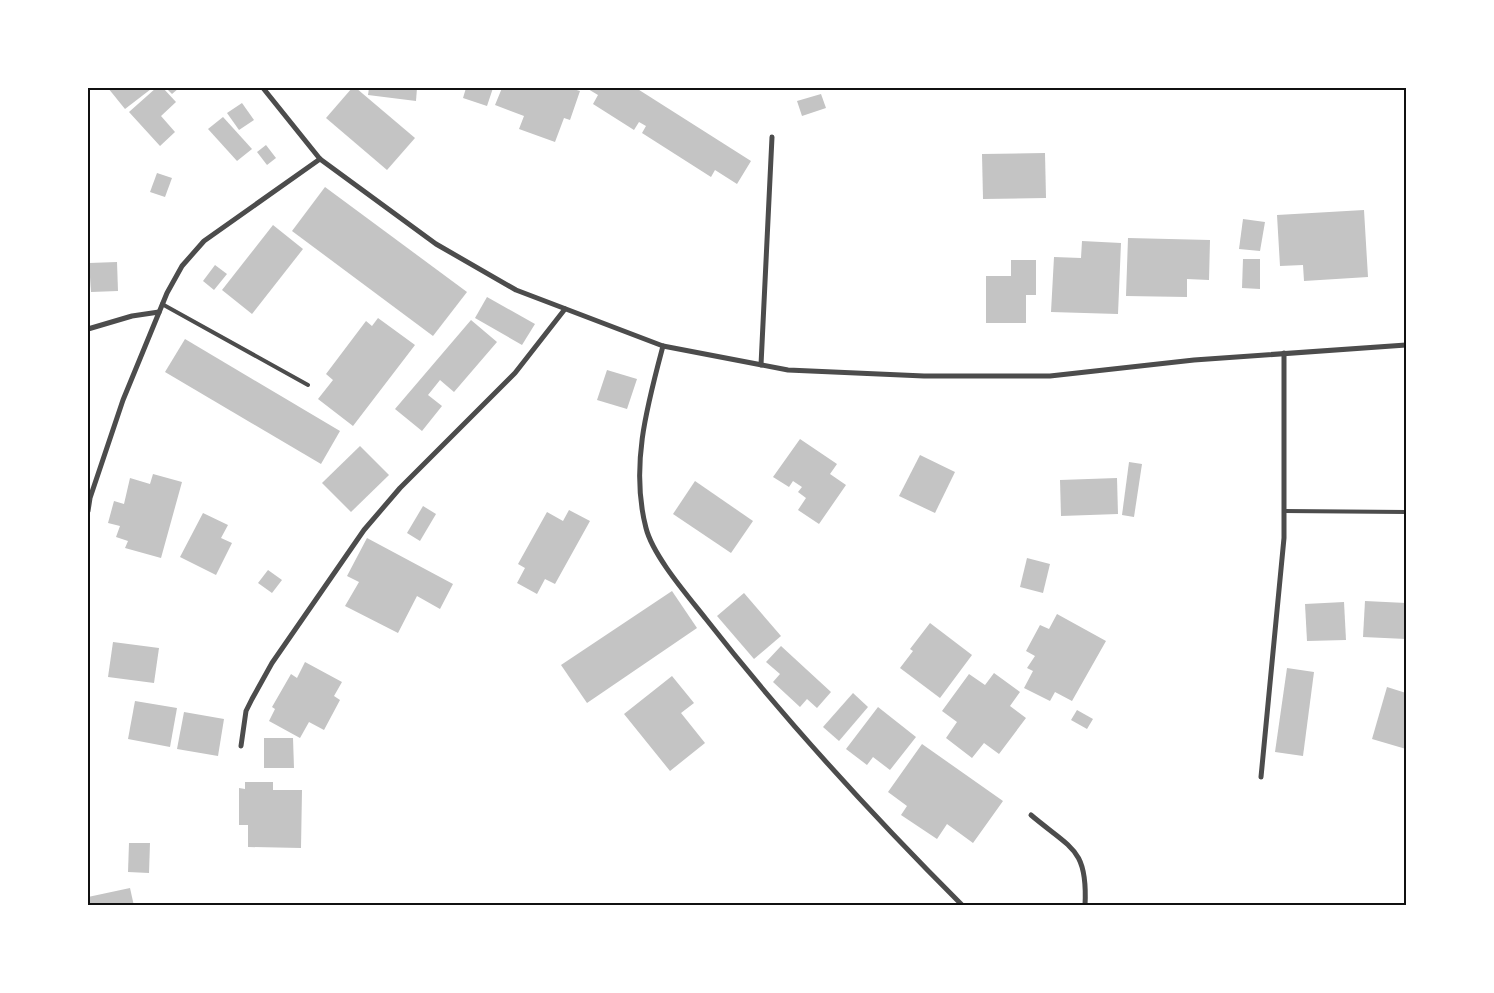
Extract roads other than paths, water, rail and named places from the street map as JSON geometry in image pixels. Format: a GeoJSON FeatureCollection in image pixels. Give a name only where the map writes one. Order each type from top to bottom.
{"type":"FeatureCollection","features":[{"type":"Feature","properties":{"kind":"street"},"geometry":{"type":"LineString","coordinates":[[263,88],[320,159],[436,244],[516,290],[662,346],[788,370],[924,376],[1050,376],[1194,360],[1406,345]]}},
{"type":"Feature","properties":{"kind":"street"},"geometry":{"type":"LineString","coordinates":[[761,365],[772,137]]}},
{"type":"Feature","properties":{"kind":"street"},"geometry":{"type":"LineString","coordinates":[[88,511],[90,498],[123,400],[162,304],[182,266],[204,240],[320,159]]}},
{"type":"Feature","properties":{"kind":"street"},"geometry":{"type":"LineString","coordinates":[[241,746],[246,711],[256,692],[314,601],[364,530],[400,488],[515,373],[566,309]]}},
{"type":"Feature","properties":{"kind":"street"},"geometry":{"type":"LineString","coordinates":[[88,329],[132,316],[159,312]]}},
{"type":"Feature","properties":{"kind":"street"},"geometry":{"type":"LineString","coordinates":[[662,346],[646,411],[638,478],[646,530],[668,570],[750,676],[889,832],[962,906]]}},
{"type":"Feature","properties":{"kind":"street"},"geometry":{"type":"LineString","coordinates":[[1261,777],[1284,538],[1284,353]]}},
{"type":"Feature","properties":{"kind":"street"},"geometry":{"type":"LineString","coordinates":[[1031,815],[1073,848],[1081,860],[1086,882],[1085,906]]}},
{"type":"Feature","properties":{"kind":"lane"},"geometry":{"type":"LineString","coordinates":[[162,304],[308,385]]}},
{"type":"Feature","properties":{"kind":"lane"},"geometry":{"type":"LineString","coordinates":[[1284,511],[1406,512]]}}]}
